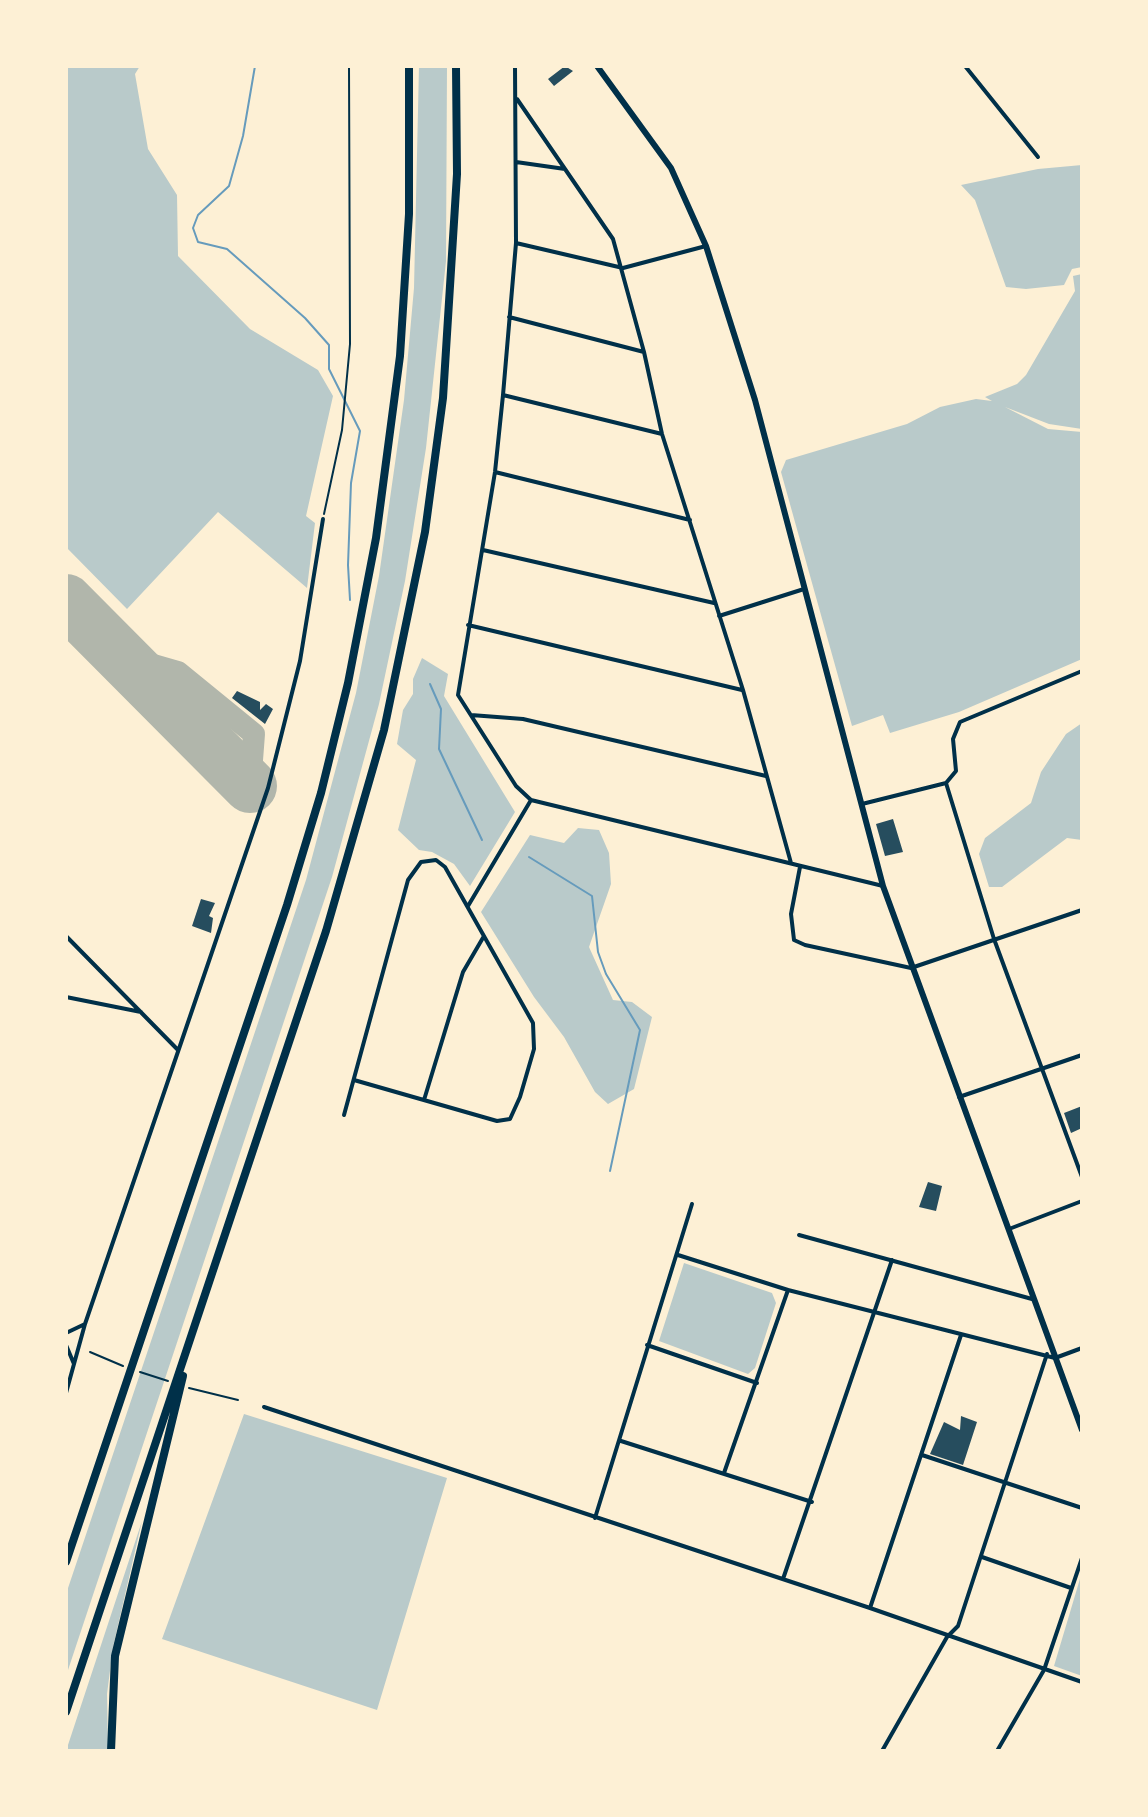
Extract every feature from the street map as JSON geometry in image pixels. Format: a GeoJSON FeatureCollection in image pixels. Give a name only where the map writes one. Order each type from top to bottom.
{"type":"FeatureCollection","features":[{"type":"Feature","properties":{"kind":"highway"},"geometry":{"type":"LineString","coordinates":[[66,1560],[287,905],[321,793],[348,683],[376,538],[400,356],[409,214],[409,66]]}},
{"type":"Feature","properties":{"kind":"highway"},"geometry":{"type":"LineString","coordinates":[[66,1712],[330,916],[367,794],[398,667],[425,532],[443,398],[457,174],[456,66]]}},
{"type":"Feature","properties":{"kind":"highway"},"geometry":{"type":"LineString","coordinates":[[111,1751],[115,1656],[194,1328]]}},
{"type":"Feature","properties":{"kind":"main road"},"geometry":{"type":"LineString","coordinates":[[597,66],[671,168],[706,246],[755,400],[883,886],[1082,1430]]}},
{"type":"Feature","properties":{"kind":"street"},"geometry":{"type":"LineString","coordinates":[[515,66],[516,243],[503,395],[495,472],[457,689],[470,715],[516,786],[531,800],[883,886]]}},
{"type":"Feature","properties":{"kind":"street"},"geometry":{"type":"LineString","coordinates":[[965,66],[1038,157]]}},
{"type":"Feature","properties":{"kind":"street"},"geometry":{"type":"LineString","coordinates":[[516,97],[607,227],[623,268],[662,434],[743,690],[791,864]]}},
{"type":"Feature","properties":{"kind":"street"},"geometry":{"type":"LineString","coordinates":[[516,162],[566,170]]}},
{"type":"Feature","properties":{"kind":"street"},"geometry":{"type":"LineString","coordinates":[[516,243],[623,268],[706,246]]}},
{"type":"Feature","properties":{"kind":"street"},"geometry":{"type":"LineString","coordinates":[[509,317],[644,352]]}},
{"type":"Feature","properties":{"kind":"street"},"geometry":{"type":"LineString","coordinates":[[503,395],[662,434]]}},
{"type":"Feature","properties":{"kind":"street"},"geometry":{"type":"LineString","coordinates":[[495,472],[690,520]]}},
{"type":"Feature","properties":{"kind":"street"},"geometry":{"type":"LineString","coordinates":[[66,1393],[85,1324],[268,788],[300,661],[323,519]]}},
{"type":"Feature","properties":{"kind":"street"},"geometry":{"type":"LineString","coordinates":[[482,549],[714,603]]}},
{"type":"Feature","properties":{"kind":"street"},"geometry":{"type":"LineString","coordinates":[[718,616],[804,589]]}},
{"type":"Feature","properties":{"kind":"street"},"geometry":{"type":"LineString","coordinates":[[468,625],[743,690]]}},
{"type":"Feature","properties":{"kind":"street"},"geometry":{"type":"LineString","coordinates":[[862,804],[946,783],[956,771],[953,739],[960,722],[1082,671]]}},
{"type":"Feature","properties":{"kind":"street"},"geometry":{"type":"LineString","coordinates":[[470,715],[523,719],[766,776]]}},
{"type":"Feature","properties":{"kind":"street"},"geometry":{"type":"LineString","coordinates":[[946,783],[994,939],[1082,1177]]}},
{"type":"Feature","properties":{"kind":"street"},"geometry":{"type":"LineString","coordinates":[[468,906],[531,800]]}},
{"type":"Feature","properties":{"kind":"street"},"geometry":{"type":"LineString","coordinates":[[344,1115],[408,880],[421,862],[432,859],[445,867],[535,1032],[531,1061],[510,1119],[497,1121],[354,1080]]}},
{"type":"Feature","properties":{"kind":"street"},"geometry":{"type":"LineString","coordinates":[[800,867],[791,914],[794,940],[911,968],[1082,910]]}},
{"type":"Feature","properties":{"kind":"street"},"geometry":{"type":"LineString","coordinates":[[66,936],[178,1050]]}},
{"type":"Feature","properties":{"kind":"street"},"geometry":{"type":"LineString","coordinates":[[424,1100],[463,972],[484,936]]}},
{"type":"Feature","properties":{"kind":"street"},"geometry":{"type":"LineString","coordinates":[[66,997],[143,1013]]}},
{"type":"Feature","properties":{"kind":"street"},"geometry":{"type":"LineString","coordinates":[[959,1097],[1082,1055]]}},
{"type":"Feature","properties":{"kind":"street"},"geometry":{"type":"LineString","coordinates":[[1009,1229],[1082,1201]]}},
{"type":"Feature","properties":{"kind":"street"},"geometry":{"type":"LineString","coordinates":[[595,1518],[692,1204]]}},
{"type":"Feature","properties":{"kind":"street"},"geometry":{"type":"LineString","coordinates":[[799,1235],[1032,1299]]}},
{"type":"Feature","properties":{"kind":"street"},"geometry":{"type":"LineString","coordinates":[[678,1255],[788,1290],[1055,1358],[1082,1348]]}},
{"type":"Feature","properties":{"kind":"street"},"geometry":{"type":"LineString","coordinates":[[783,1579],[812,1502],[892,1260]]}},
{"type":"Feature","properties":{"kind":"street"},"geometry":{"type":"LineString","coordinates":[[724,1473],[788,1290]]}},
{"type":"Feature","properties":{"kind":"street"},"geometry":{"type":"LineString","coordinates":[[66,1333],[85,1324]]}},
{"type":"Feature","properties":{"kind":"street"},"geometry":{"type":"LineString","coordinates":[[870,1608],[961,1335]]}},
{"type":"Feature","properties":{"kind":"street"},"geometry":{"type":"LineString","coordinates":[[66,1345],[75,1366]]}},
{"type":"Feature","properties":{"kind":"street"},"geometry":{"type":"LineString","coordinates":[[647,1345],[757,1383]]}},
{"type":"Feature","properties":{"kind":"street"},"geometry":{"type":"LineString","coordinates":[[883,1751],[947,1637],[958,1626],[1047,1354]]}},
{"type":"Feature","properties":{"kind":"street"},"geometry":{"type":"LineString","coordinates":[[264,1407],[870,1608],[1082,1682]]}},
{"type":"Feature","properties":{"kind":"street"},"geometry":{"type":"LineString","coordinates":[[621,1441],[812,1502]]}},
{"type":"Feature","properties":{"kind":"street"},"geometry":{"type":"LineString","coordinates":[[922,1455],[1082,1508]]}},
{"type":"Feature","properties":{"kind":"street"},"geometry":{"type":"LineString","coordinates":[[982,1557],[1072,1588]]}},
{"type":"Feature","properties":{"kind":"street"},"geometry":{"type":"LineString","coordinates":[[997,1751],[1044,1670],[1082,1558]]}},
{"type":"Feature","properties":{"kind":"path"},"geometry":{"type":"LineString","coordinates":[[323,519],[346,390],[352,277],[349,66]]}},
{"type":"Feature","properties":{"kind":"path"},"geometry":{"type":"LineString","coordinates":[[90,1352],[124,1367]]}},
{"type":"Feature","properties":{"kind":"path"},"geometry":{"type":"LineString","coordinates":[[139,1371],[238,1400]]}},
{"type":"Feature","properties":{"kind":"shaded area"},"geometry":{"type":"Polygon","coordinates":[[[66,66],[140,66],[135,74],[148,149],[177,195],[178,256],[250,329],[318,370],[333,396],[306,516],[315,523],[307,588],[218,512],[127,609],[66,547],[66,66]]]}},
{"type":"Feature","properties":{"kind":"shaded area"},"geometry":{"type":"Polygon","coordinates":[[[419,66],[447,66],[446,261],[426,448],[405,581],[379,704],[332,877],[66,1676],[66,1594],[306,880],[356,693],[379,576],[404,400],[414,288],[419,66]]]}},
{"type":"Feature","properties":{"kind":"shaded area"},"geometry":{"type":"Polygon","coordinates":[[[1082,165],[1082,267],[1072,269],[1064,285],[1026,289],[1006,287],[975,200],[961,185],[1038,169],[1082,165]]]}},
{"type":"Feature","properties":{"kind":"shaded area"},"geometry":{"type":"Polygon","coordinates":[[[1082,274],[1082,429],[1049,424],[1005,407],[1048,429],[1082,432],[1082,659],[959,712],[890,733],[883,715],[852,726],[781,472],[786,460],[907,424],[940,407],[976,399],[992,401],[985,397],[1017,384],[1026,375],[1075,291],[1073,276],[1082,274]]]}},
{"type":"Feature","properties":{"kind":"shaded area"},"geometry":{"type":"Polygon","coordinates":[[[422,658],[448,674],[444,696],[515,812],[470,886],[454,864],[432,852],[419,850],[398,830],[416,760],[397,744],[403,710],[413,694],[413,679],[422,658]]]}},
{"type":"Feature","properties":{"kind":"shaded area"},"geometry":{"type":"Polygon","coordinates":[[[1082,723],[1082,840],[1067,838],[1002,887],[989,887],[979,854],[985,838],[1031,803],[1041,772],[1066,734],[1082,723]]]}},
{"type":"Feature","properties":{"kind":"shaded area"},"geometry":{"type":"Polygon","coordinates":[[[578,828],[599,830],[609,853],[611,884],[589,947],[613,1000],[632,1002],[652,1017],[634,1089],[608,1104],[595,1092],[564,1037],[534,997],[481,912],[530,835],[564,843],[578,828]]]}},
{"type":"Feature","properties":{"kind":"shaded area"},"geometry":{"type":"Polygon","coordinates":[[[684,1263],[772,1293],[776,1303],[755,1368],[748,1374],[659,1341],[684,1263]]]}},
{"type":"Feature","properties":{"kind":"shaded area"},"geometry":{"type":"Polygon","coordinates":[[[244,1414],[447,1478],[377,1710],[162,1639],[244,1414]]]}},
{"type":"Feature","properties":{"kind":"shaded area"},"geometry":{"type":"Polygon","coordinates":[[[142,1521],[113,1647],[107,1694],[108,1751],[66,1751],[142,1521]]]}},
{"type":"Feature","properties":{"kind":"shaded area"},"geometry":{"type":"Polygon","coordinates":[[[1082,1572],[1082,1676],[1054,1666],[1082,1572]]]}},
{"type":"Feature","properties":{"kind":"building"},"geometry":{"type":"Polygon","coordinates":[[[565,66],[573,71],[554,86],[548,79],[565,66]]]}},
{"type":"Feature","properties":{"kind":"building"},"geometry":{"type":"Polygon","coordinates":[[[237,691],[260,702],[260,710],[266,704],[273,709],[265,724],[232,698],[237,691]]]}},
{"type":"Feature","properties":{"kind":"building"},"geometry":{"type":"Polygon","coordinates":[[[893,819],[903,852],[885,856],[876,824],[893,819]]]}},
{"type":"Feature","properties":{"kind":"building"},"geometry":{"type":"Polygon","coordinates":[[[201,899],[215,903],[209,916],[213,918],[211,933],[192,926],[201,899]]]}},
{"type":"Feature","properties":{"kind":"building"},"geometry":{"type":"Polygon","coordinates":[[[1082,1106],[1082,1128],[1071,1133],[1064,1113],[1082,1106]]]}},
{"type":"Feature","properties":{"kind":"building"},"geometry":{"type":"Polygon","coordinates":[[[928,1182],[942,1186],[936,1211],[919,1207],[928,1182]]]}},
{"type":"Feature","properties":{"kind":"building"},"geometry":{"type":"Polygon","coordinates":[[[961,1416],[977,1422],[963,1465],[930,1454],[944,1422],[960,1430],[961,1416]]]}},
{"type":"Feature","properties":{"kind":"waterway"},"geometry":{"type":"LineString","coordinates":[[255,66],[243,136],[229,186],[198,215],[193,228],[198,242],[227,249],[305,318],[329,345],[329,369],[360,431],[351,483],[350,600]]}},
{"type":"Feature","properties":{"kind":"waterway"},"geometry":{"type":"LineString","coordinates":[[430,684],[441,709],[439,749],[482,840]]}},
{"type":"Feature","properties":{"kind":"waterway"},"geometry":{"type":"LineString","coordinates":[[529,857],[592,896],[598,952],[606,974],[640,1030],[610,1171]]}},
{"type":"Feature","properties":{"kind":"taxiway"},"geometry":{"type":"LineString","coordinates":[[119,655],[178,672],[254,734],[250,786]]}},
{"type":"Feature","properties":{"kind":"taxiway"},"geometry":{"type":"LineString","coordinates":[[190,682],[195,730]]}},
{"type":"Feature","properties":{"kind":"runway"},"geometry":{"type":"LineString","coordinates":[[66,601],[250,786]]}}]}
